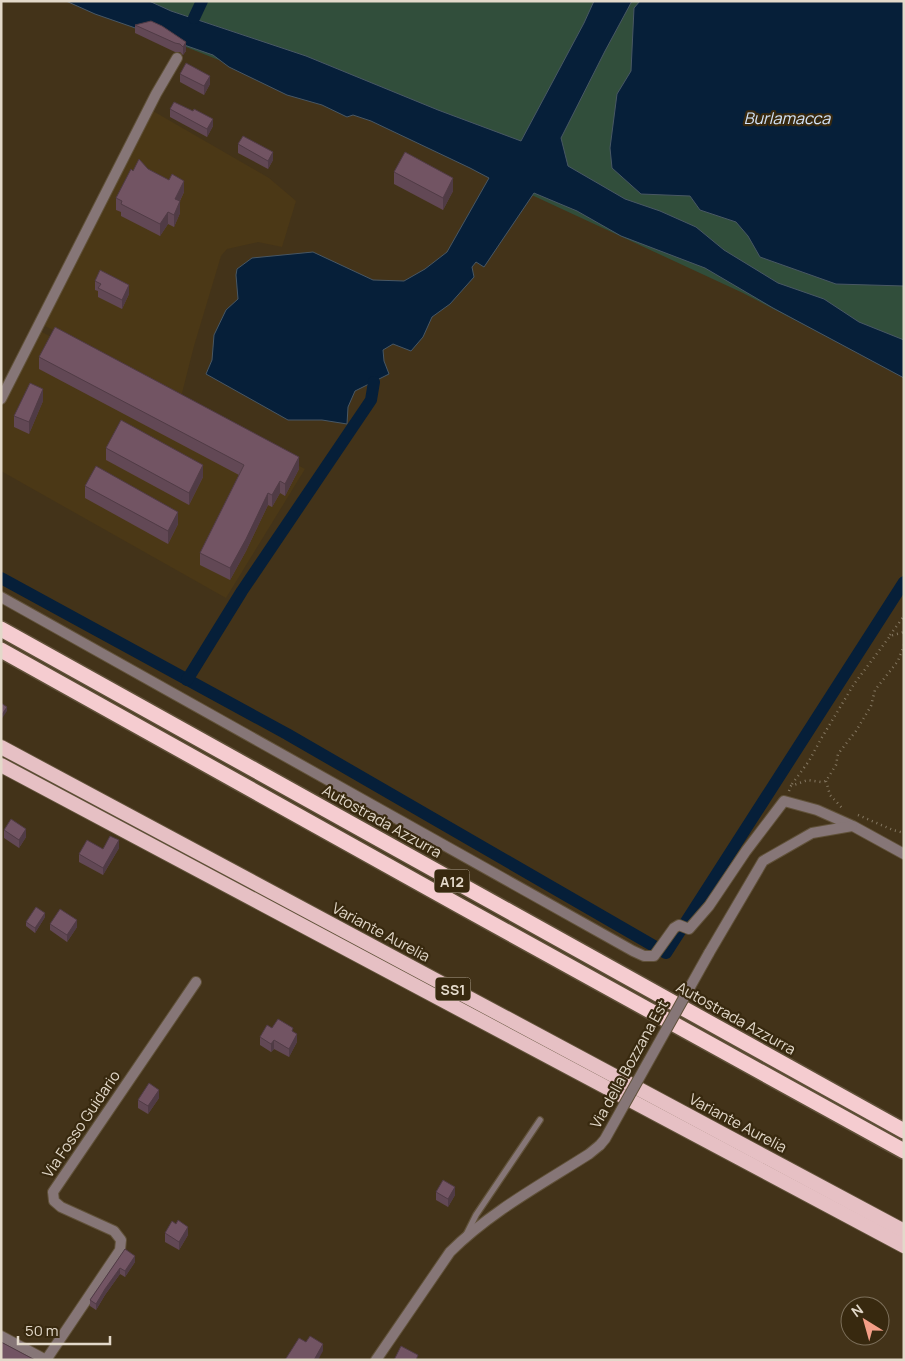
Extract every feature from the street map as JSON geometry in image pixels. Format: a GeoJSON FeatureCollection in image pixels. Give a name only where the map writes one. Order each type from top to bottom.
{"type":"FeatureCollection","features":[{"type":"Feature","properties":{"kind":"highway","name":"Autostrada Azzurra"},"geometry":{"type":"LineString","coordinates":[[1,629],[904,1131]]}},
{"type":"Feature","properties":{"kind":"highway","name":"A12"},"geometry":{"type":"LineString","coordinates":[[1,650],[904,1151]]}},
{"type":"Feature","properties":{"kind":"highway","name":"Variante Aurelia"},"geometry":{"type":"LineString","coordinates":[[1,748],[904,1230]]}},
{"type":"Feature","properties":{"kind":"highway","name":"Variante Aurelia"},"geometry":{"type":"LineString","coordinates":[[1,765],[904,1246]]}},
{"type":"Feature","properties":{"kind":"street"},"geometry":{"type":"LineString","coordinates":[[1,398],[156,94],[177,58]]}},
{"type":"Feature","properties":{"kind":"street"},"geometry":{"type":"LineString","coordinates":[[1,597],[644,956],[654,956],[674,928],[684,927],[709,906],[746,851],[784,801],[817,810],[853,826],[904,854]]}},
{"type":"Feature","properties":{"kind":"street","name":"Via della Bozzana Est"},"geometry":{"type":"LineString","coordinates":[[376,1360],[450,1252],[463,1239],[486,1220],[600,1146],[763,861],[812,833],[853,826]]}},
{"type":"Feature","properties":{"kind":"street","name":"Via Fosso Guidario"},"geometry":{"type":"LineString","coordinates":[[1,1336],[46,1360],[120,1250],[121,1240],[114,1231],[61,1207],[54,1201],[52,1192],[196,982]]}},
{"type":"Feature","properties":{"kind":"lane"},"geometry":{"type":"LineString","coordinates":[[463,1239],[476,1215],[540,1120]]}},
{"type":"Feature","properties":{"kind":"path"},"geometry":{"type":"LineString","coordinates":[[784,801],[791,786],[809,761],[854,684],[904,616]]}},
{"type":"Feature","properties":{"kind":"path"},"geometry":{"type":"LineString","coordinates":[[890,636],[904,632]]}},
{"type":"Feature","properties":{"kind":"path"},"geometry":{"type":"LineString","coordinates":[[844,809],[830,795],[826,781],[836,765],[838,754],[856,731],[871,706],[875,690],[898,661],[904,645]]}},
{"type":"Feature","properties":{"kind":"path"},"geometry":{"type":"LineString","coordinates":[[791,786],[808,780],[826,781]]}},
{"type":"Feature","properties":{"kind":"path"},"geometry":{"type":"LineString","coordinates":[[852,812],[893,830],[904,832]]}},
{"type":"Feature","properties":{"kind":"shaded area"},"geometry":{"type":"Polygon","coordinates":[[[153,111],[269,178],[296,201],[282,247],[258,242],[227,249],[221,256],[181,397],[43,325],[153,111]]]}},
{"type":"Feature","properties":{"kind":"shaded area"},"geometry":{"type":"Polygon","coordinates":[[[40,331],[305,469],[226,598],[1,471],[1,408],[40,331]]]}},
{"type":"Feature","properties":{"kind":"green space"},"geometry":{"type":"Polygon","coordinates":[[[70,1],[904,1],[904,377],[743,293],[370,120],[70,1]]]}},
{"type":"Feature","properties":{"kind":"water"},"geometry":{"type":"Polygon","coordinates":[[[66,1],[149,1],[171,11],[306,56],[438,110],[521,141],[594,1],[632,1],[561,138],[568,166],[625,199],[660,211],[696,227],[724,250],[778,283],[824,299],[859,322],[904,340],[904,378],[773,308],[705,268],[621,236],[577,211],[534,193],[484,267],[476,262],[472,267],[474,277],[450,304],[432,317],[423,337],[411,351],[393,344],[383,350],[384,361],[389,374],[355,391],[348,407],[347,424],[322,420],[288,420],[206,374],[212,360],[214,335],[226,310],[238,299],[237,269],[252,258],[313,252],[373,280],[404,281],[425,269],[447,252],[489,178],[371,121],[353,115],[347,117],[322,105],[287,95],[229,67],[213,55],[95,14],[66,1]]]}},
{"type":"Feature","properties":{"kind":"water","name":"Burlamacca"},"geometry":{"type":"Polygon","coordinates":[[[640,1],[904,1],[904,286],[836,284],[760,257],[748,236],[736,222],[700,210],[690,196],[641,194],[612,168],[610,148],[617,94],[631,71],[634,8],[640,1]]]}},
{"type":"Feature","properties":{"kind":"building"},"geometry":{"type":"Polygon","coordinates":[[[151,21],[186,42],[183,47],[135,25],[151,21]]]}},
{"type":"Feature","properties":{"kind":"building"},"geometry":{"type":"Polygon","coordinates":[[[186,63],[210,76],[204,86],[180,74],[186,63]]]}},
{"type":"Feature","properties":{"kind":"building"},"geometry":{"type":"Polygon","coordinates":[[[174,102],[193,111],[194,109],[213,119],[207,129],[170,109],[174,102]]]}},
{"type":"Feature","properties":{"kind":"building"},"geometry":{"type":"Polygon","coordinates":[[[243,136],[273,152],[268,161],[238,144],[243,136]]]}},
{"type":"Feature","properties":{"kind":"building"},"geometry":{"type":"Polygon","coordinates":[[[405,152],[453,178],[443,198],[394,172],[405,152]]]}},
{"type":"Feature","properties":{"kind":"building"},"geometry":{"type":"Polygon","coordinates":[[[139,159],[148,169],[169,180],[172,174],[184,181],[175,199],[180,201],[174,215],[168,212],[160,224],[121,204],[122,201],[116,198],[131,169],[133,171],[139,159]]]}},
{"type":"Feature","properties":{"kind":"building"},"geometry":{"type":"Polygon","coordinates":[[[100,270],[129,285],[122,300],[98,288],[101,284],[95,281],[100,270]]]}},
{"type":"Feature","properties":{"kind":"building"},"geometry":{"type":"Polygon","coordinates":[[[55,327],[299,457],[285,484],[280,481],[272,495],[268,493],[230,568],[200,553],[244,465],[39,357],[55,327]]]}},
{"type":"Feature","properties":{"kind":"building"},"geometry":{"type":"Polygon","coordinates":[[[30,383],[43,389],[29,422],[14,416],[30,383]]]}},
{"type":"Feature","properties":{"kind":"building"},"geometry":{"type":"Polygon","coordinates":[[[121,420],[203,465],[189,493],[106,448],[121,420]]]}},
{"type":"Feature","properties":{"kind":"building"},"geometry":{"type":"Polygon","coordinates":[[[96,466],[178,512],[168,531],[85,486],[96,466]]]}},
{"type":"Feature","properties":{"kind":"building"},"geometry":{"type":"Polygon","coordinates":[[[1,703],[7,707],[1,716],[1,703]]]}},
{"type":"Feature","properties":{"kind":"building"},"geometry":{"type":"Polygon","coordinates":[[[11,819],[26,829],[19,840],[4,830],[11,819]]]}},
{"type":"Feature","properties":{"kind":"building"},"geometry":{"type":"Polygon","coordinates":[[[110,836],[119,840],[103,868],[79,854],[87,840],[103,849],[110,836]]]}},
{"type":"Feature","properties":{"kind":"building"},"geometry":{"type":"Polygon","coordinates":[[[36,907],[45,913],[35,928],[26,922],[36,907]]]}},
{"type":"Feature","properties":{"kind":"building"},"geometry":{"type":"Polygon","coordinates":[[[60,909],[77,920],[67,935],[50,924],[60,909]]]}},
{"type":"Feature","properties":{"kind":"building"},"geometry":{"type":"Polygon","coordinates":[[[278,1019],[293,1028],[292,1031],[297,1034],[289,1049],[274,1040],[271,1044],[260,1037],[267,1025],[272,1028],[278,1019]]]}},
{"type":"Feature","properties":{"kind":"building"},"geometry":{"type":"Polygon","coordinates":[[[149,1083],[159,1090],[148,1106],[138,1100],[149,1083]]]}},
{"type":"Feature","properties":{"kind":"building"},"geometry":{"type":"Polygon","coordinates":[[[443,1180],[455,1187],[448,1199],[436,1192],[443,1180]]]}},
{"type":"Feature","properties":{"kind":"building"},"geometry":{"type":"Polygon","coordinates":[[[178,1220],[188,1227],[179,1242],[165,1233],[172,1221],[176,1224],[178,1220]]]}},
{"type":"Feature","properties":{"kind":"building"},"geometry":{"type":"Polygon","coordinates":[[[125,1249],[135,1256],[125,1271],[120,1268],[96,1304],[90,1300],[125,1249]]]}},
{"type":"Feature","properties":{"kind":"building"},"geometry":{"type":"Polygon","coordinates":[[[310,1336],[323,1344],[314,1360],[285,1360],[299,1338],[306,1342],[310,1336]]]}},
{"type":"Feature","properties":{"kind":"building"},"geometry":{"type":"Polygon","coordinates":[[[1,1342],[35,1360],[1,1360],[1,1342]]]}},
{"type":"Feature","properties":{"kind":"building"},"geometry":{"type":"Polygon","coordinates":[[[401,1346],[418,1355],[416,1360],[394,1360],[401,1346]]]}},
{"type":"Feature","properties":{"kind":"waterway"},"geometry":{"type":"LineString","coordinates":[[194,18],[202,1]]}},
{"type":"Feature","properties":{"kind":"waterway"},"geometry":{"type":"LineString","coordinates":[[187,680],[242,591],[371,400],[374,382]]}},
{"type":"Feature","properties":{"kind":"waterway"},"geometry":{"type":"LineString","coordinates":[[1,578],[287,734],[666,953],[904,582]]}}]}
